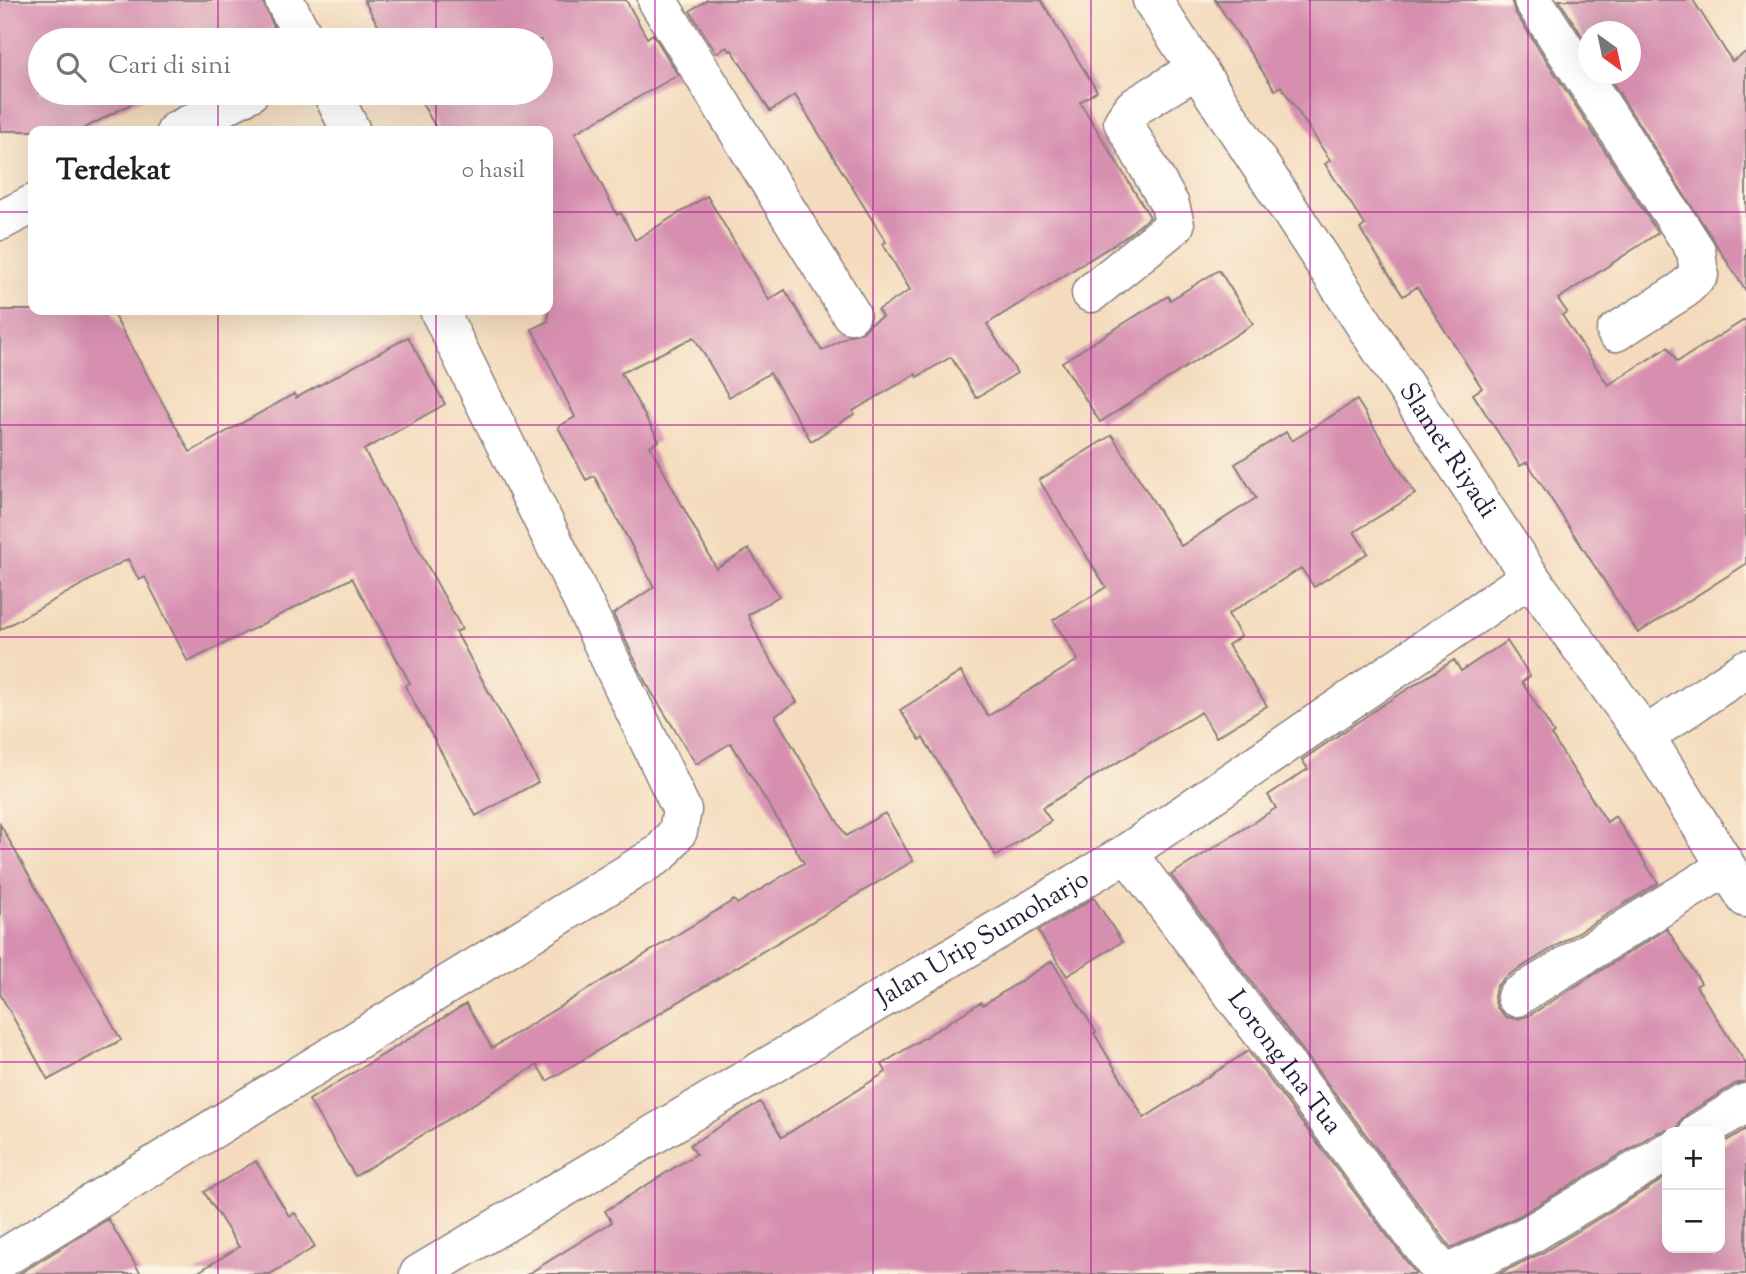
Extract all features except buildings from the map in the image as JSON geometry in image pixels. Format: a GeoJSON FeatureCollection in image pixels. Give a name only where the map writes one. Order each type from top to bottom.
{"type":"FeatureCollection","features":[{"type":"Feature","properties":{"kind":"street"},"geometry":{"type":"LineString","coordinates":[[284,0],[299,28]]}},
{"type":"Feature","properties":{"kind":"street"},"geometry":{"type":"LineString","coordinates":[[657,0],[851,314]]}},
{"type":"Feature","properties":{"kind":"street","name":"Slamet Riyadi"},"geometry":{"type":"LineString","coordinates":[[1152,0],[1530,577],[1645,736],[1746,898]]}},
{"type":"Feature","properties":{"kind":"street"},"geometry":{"type":"LineString","coordinates":[[1533,0],[1696,251],[1699,274],[1683,290],[1616,332]]}},
{"type":"Feature","properties":{"kind":"street"},"geometry":{"type":"LineString","coordinates":[[1091,293],[1175,225],[1170,205],[1123,122],[1133,108],[1195,69]]}},
{"type":"Feature","properties":{"kind":"street"},"geometry":{"type":"LineString","coordinates":[[186,126],[226,105]]}},
{"type":"Feature","properties":{"kind":"street"},"geometry":{"type":"LineString","coordinates":[[338,105],[348,126]]}},
{"type":"Feature","properties":{"kind":"street"},"geometry":{"type":"LineString","coordinates":[[0,221],[28,207]]}},
{"type":"Feature","properties":{"kind":"street"},"geometry":{"type":"LineString","coordinates":[[0,1260],[661,852],[678,831],[682,810],[441,315]]}},
{"type":"Feature","properties":{"kind":"street","name":"Jalan Urip Sumoharjo"},"geometry":{"type":"LineString","coordinates":[[419,1274],[1128,853],[1530,577]]}},
{"type":"Feature","properties":{"kind":"street"},"geometry":{"type":"LineString","coordinates":[[1645,736],[1746,670]]}},
{"type":"Feature","properties":{"kind":"street","name":"Lorong Ina Tua"},"geometry":{"type":"LineString","coordinates":[[1128,853],[1445,1274]]}},
{"type":"Feature","properties":{"kind":"street"},"geometry":{"type":"LineString","coordinates":[[1516,997],[1726,867]]}},
{"type":"Feature","properties":{"kind":"street"},"geometry":{"type":"LineString","coordinates":[[1707,1127],[1746,1103]]}},
{"type":"Feature","properties":{"kind":"street"},"geometry":{"type":"LineString","coordinates":[[1445,1274],[1529,1235],[1662,1155]]}}]}
